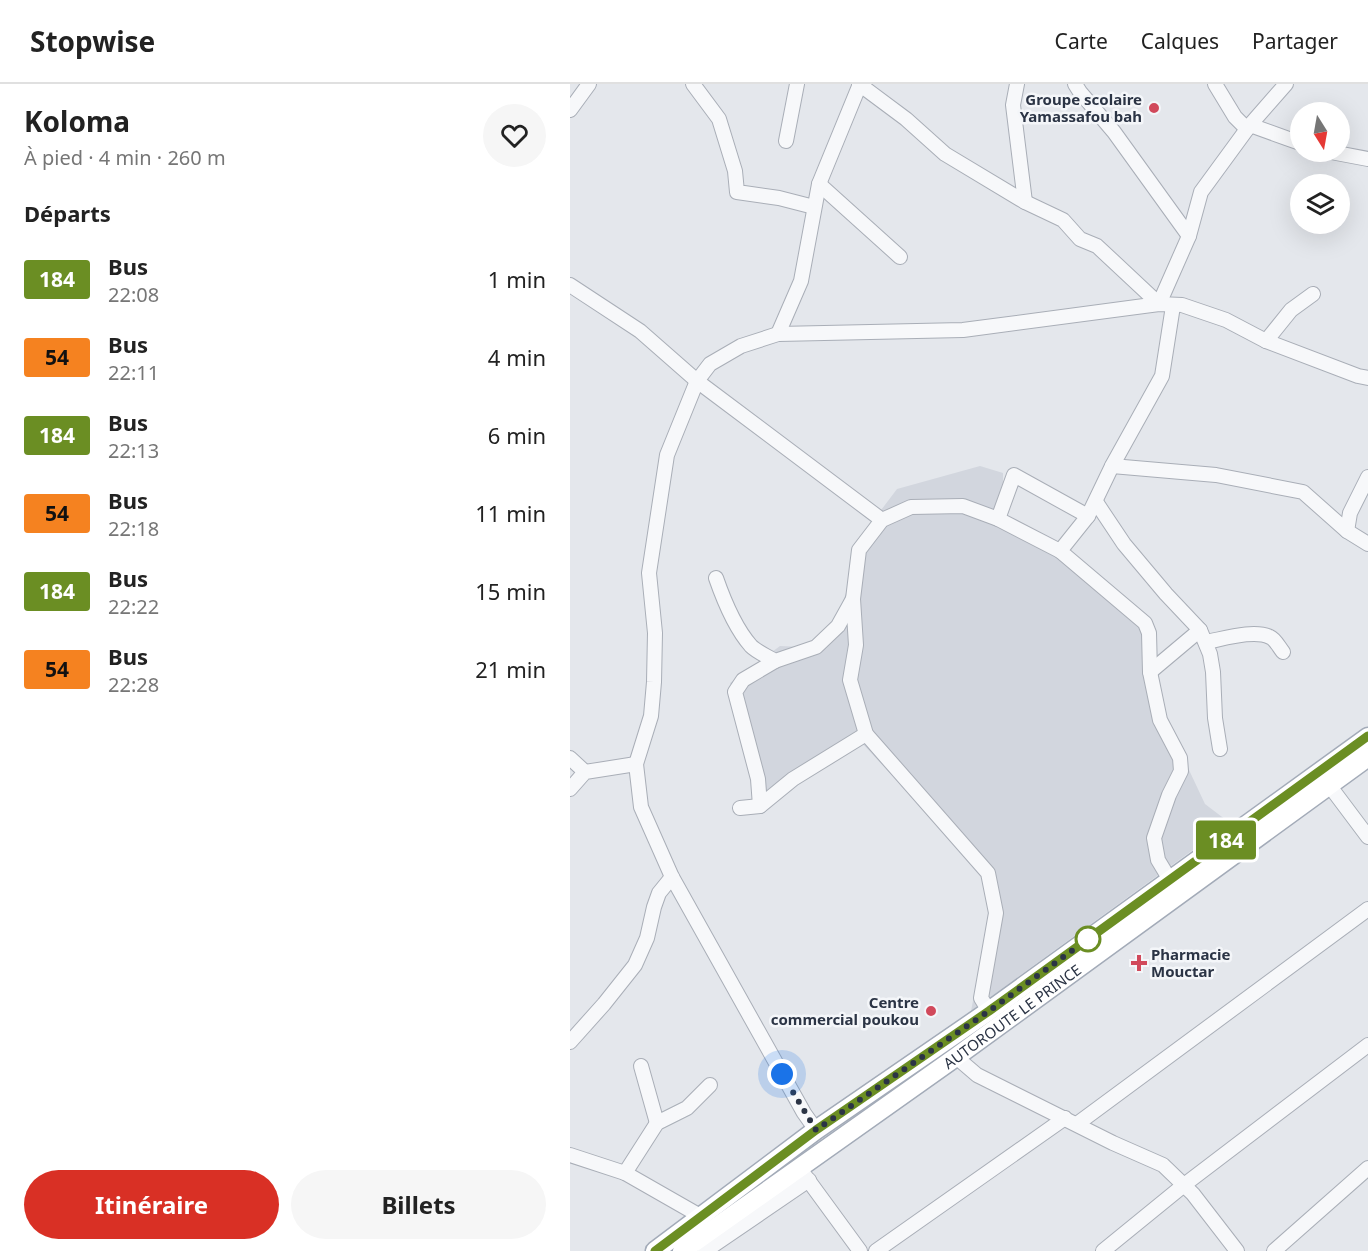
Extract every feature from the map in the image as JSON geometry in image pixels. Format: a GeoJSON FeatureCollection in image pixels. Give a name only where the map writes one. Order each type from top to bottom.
{"type":"FeatureCollection","features":[{"type":"Feature","properties":{"kind":"main road","name":"AUTOROUTE LE PRINCE"},"geometry":{"type":"LineString","coordinates":[[655,1251],[816,1130],[989,1011],[1368,736]]}},
{"type":"Feature","properties":{"kind":"main road","name":"AUTOROUTE LE PRINCE"},"geometry":{"type":"LineString","coordinates":[[682,1251],[804,1174],[956,1057],[1368,756]]}},
{"type":"Feature","properties":{"kind":"street"},"geometry":{"type":"LineString","coordinates":[[570,110],[589,84]]}},
{"type":"Feature","properties":{"kind":"street"},"geometry":{"type":"LineString","coordinates":[[693,84],[719,119],[735,171],[737,192],[779,198],[814,207]]}},
{"type":"Feature","properties":{"kind":"street"},"geometry":{"type":"LineString","coordinates":[[786,141],[797,84]]}},
{"type":"Feature","properties":{"kind":"street"},"geometry":{"type":"LineString","coordinates":[[778,334],[801,281],[819,184],[860,84],[906,119],[945,154],[1025,202],[1063,220],[1080,239],[1097,246],[1159,304]]}},
{"type":"Feature","properties":{"kind":"street"},"geometry":{"type":"LineString","coordinates":[[1017,84],[1013,105],[1025,202]]}},
{"type":"Feature","properties":{"kind":"street"},"geometry":{"type":"LineString","coordinates":[[1075,84],[1114,132],[1189,236]]}},
{"type":"Feature","properties":{"kind":"street"},"geometry":{"type":"LineString","coordinates":[[1215,84],[1235,117],[1248,127],[1290,140]]}},
{"type":"Feature","properties":{"kind":"street"},"geometry":{"type":"LineString","coordinates":[[1159,304],[1189,236],[1202,192],[1248,127],[1286,84]]}},
{"type":"Feature","properties":{"kind":"street"},"geometry":{"type":"LineString","coordinates":[[1350,156],[1368,159]]}},
{"type":"Feature","properties":{"kind":"street"},"geometry":{"type":"LineString","coordinates":[[819,184],[900,257]]}},
{"type":"Feature","properties":{"kind":"street"},"geometry":{"type":"LineString","coordinates":[[570,285],[640,331],[697,381],[882,520]]}},
{"type":"Feature","properties":{"kind":"street"},"geometry":{"type":"LineString","coordinates":[[1266,341],[1291,310],[1313,294]]}},
{"type":"Feature","properties":{"kind":"street"},"geometry":{"type":"LineString","coordinates":[[816,1130],[804,1113],[672,877],[640,807],[636,764],[651,716],[656,633],[649,573],[667,455],[697,381],[710,364],[720,358],[741,346],[778,334],[963,330],[1159,304],[1182,305],[1226,320],[1266,341],[1368,378]]}},
{"type":"Feature","properties":{"kind":"street"},"geometry":{"type":"LineString","coordinates":[[1060,551],[1088,516],[1112,466],[1162,376],[1173,306]]}},
{"type":"Feature","properties":{"kind":"street"},"geometry":{"type":"LineString","coordinates":[[1112,466],[1216,475],[1303,492],[1347,531],[1368,543]]}},
{"type":"Feature","properties":{"kind":"street"},"geometry":{"type":"LineString","coordinates":[[998,519],[1014,475],[1088,516]]}},
{"type":"Feature","properties":{"kind":"street"},"geometry":{"type":"LineString","coordinates":[[1347,531],[1350,513],[1368,477]]}},
{"type":"Feature","properties":{"kind":"street"},"geometry":{"type":"LineString","coordinates":[[1096,502],[1124,544],[1203,636],[1213,672],[1215,718],[1221,749]]}},
{"type":"Feature","properties":{"kind":"street"},"geometry":{"type":"LineString","coordinates":[[989,1011],[981,998],[996,913],[988,873],[866,734],[850,680],[856,645],[853,599],[859,550],[882,520],[911,507],[963,506],[998,519],[1060,551],[1145,623],[1149,633],[1150,672],[1160,720],[1180,758],[1181,771],[1169,795],[1154,838],[1158,860],[1170,880]]}},
{"type":"Feature","properties":{"kind":"street"},"geometry":{"type":"LineString","coordinates":[[716,578],[740,631],[752,647],[775,661]]}},
{"type":"Feature","properties":{"kind":"street"},"geometry":{"type":"LineString","coordinates":[[760,806],[758,779],[735,692],[743,680],[775,661],[816,647],[838,626],[853,599]]}},
{"type":"Feature","properties":{"kind":"street"},"geometry":{"type":"LineString","coordinates":[[1150,672],[1203,636],[1263,634],[1272,637],[1282,652]]}},
{"type":"Feature","properties":{"kind":"street"},"geometry":{"type":"LineString","coordinates":[[740,808],[760,806],[801,774],[866,734]]}},
{"type":"Feature","properties":{"kind":"street"},"geometry":{"type":"LineString","coordinates":[[570,758],[585,772]]}},
{"type":"Feature","properties":{"kind":"street"},"geometry":{"type":"LineString","coordinates":[[570,789],[585,772],[636,764]]}},
{"type":"Feature","properties":{"kind":"street"},"geometry":{"type":"LineString","coordinates":[[1329,785],[1368,837]]}},
{"type":"Feature","properties":{"kind":"street"},"geometry":{"type":"LineString","coordinates":[[570,1042],[635,965],[647,938],[659,893],[672,877]]}},
{"type":"Feature","properties":{"kind":"street"},"geometry":{"type":"LineString","coordinates":[[876,1251],[1071,1121],[1368,909]]}},
{"type":"Feature","properties":{"kind":"street"},"geometry":{"type":"LineString","coordinates":[[1103,1251],[1184,1185],[1368,1045]]}},
{"type":"Feature","properties":{"kind":"street"},"geometry":{"type":"LineString","coordinates":[[956,1057],[977,1075],[1113,1143],[1163,1165],[1193,1194],[1237,1251]]}},
{"type":"Feature","properties":{"kind":"street"},"geometry":{"type":"LineString","coordinates":[[641,1066],[657,1123]]}},
{"type":"Feature","properties":{"kind":"street"},"geometry":{"type":"LineString","coordinates":[[625,1173],[657,1123],[687,1108],[710,1085]]}},
{"type":"Feature","properties":{"kind":"street"},"geometry":{"type":"LineString","coordinates":[[570,1155],[625,1173],[702,1217]]}},
{"type":"Feature","properties":{"kind":"street"},"geometry":{"type":"LineString","coordinates":[[1274,1251],[1368,1168]]}},
{"type":"Feature","properties":{"kind":"street"},"geometry":{"type":"LineString","coordinates":[[705,1251],[804,1174],[860,1251]]}},
{"type":"Feature","properties":{"kind":"shaded area"},"geometry":{"type":"Polygon","coordinates":[[[980,466],[1003,473],[1003,516],[1150,627],[1158,704],[1205,804],[1230,823],[971,1011],[989,918],[991,890],[985,876],[861,742],[764,795],[730,683],[780,646],[825,648],[846,593],[860,538],[897,489],[980,466]]]}},
{"type":"Feature","properties":{"kind":"bus line","name":"184"},"geometry":{"type":"LineString","coordinates":[[655,1251],[816,1130],[989,1011],[1368,736]]}},
{"type":"Feature","properties":{"kind":"place","name":"Groupe scolaire Yamassafou bah"},"geometry":{"type":"Point","coordinates":[1154,108]}},
{"type":"Feature","properties":{"kind":"place","name":"Pharmacie Mouctar"},"geometry":{"type":"Point","coordinates":[1139,963]}},
{"type":"Feature","properties":{"kind":"place","name":"Centre commercial poukou"},"geometry":{"type":"Point","coordinates":[931,1011]}},
{"type":"Feature","properties":{"kind":"route"},"geometry":{"type":"LineString","coordinates":[[782,1074],[816,1130],[989,1011],[1088,939]]}}]}
